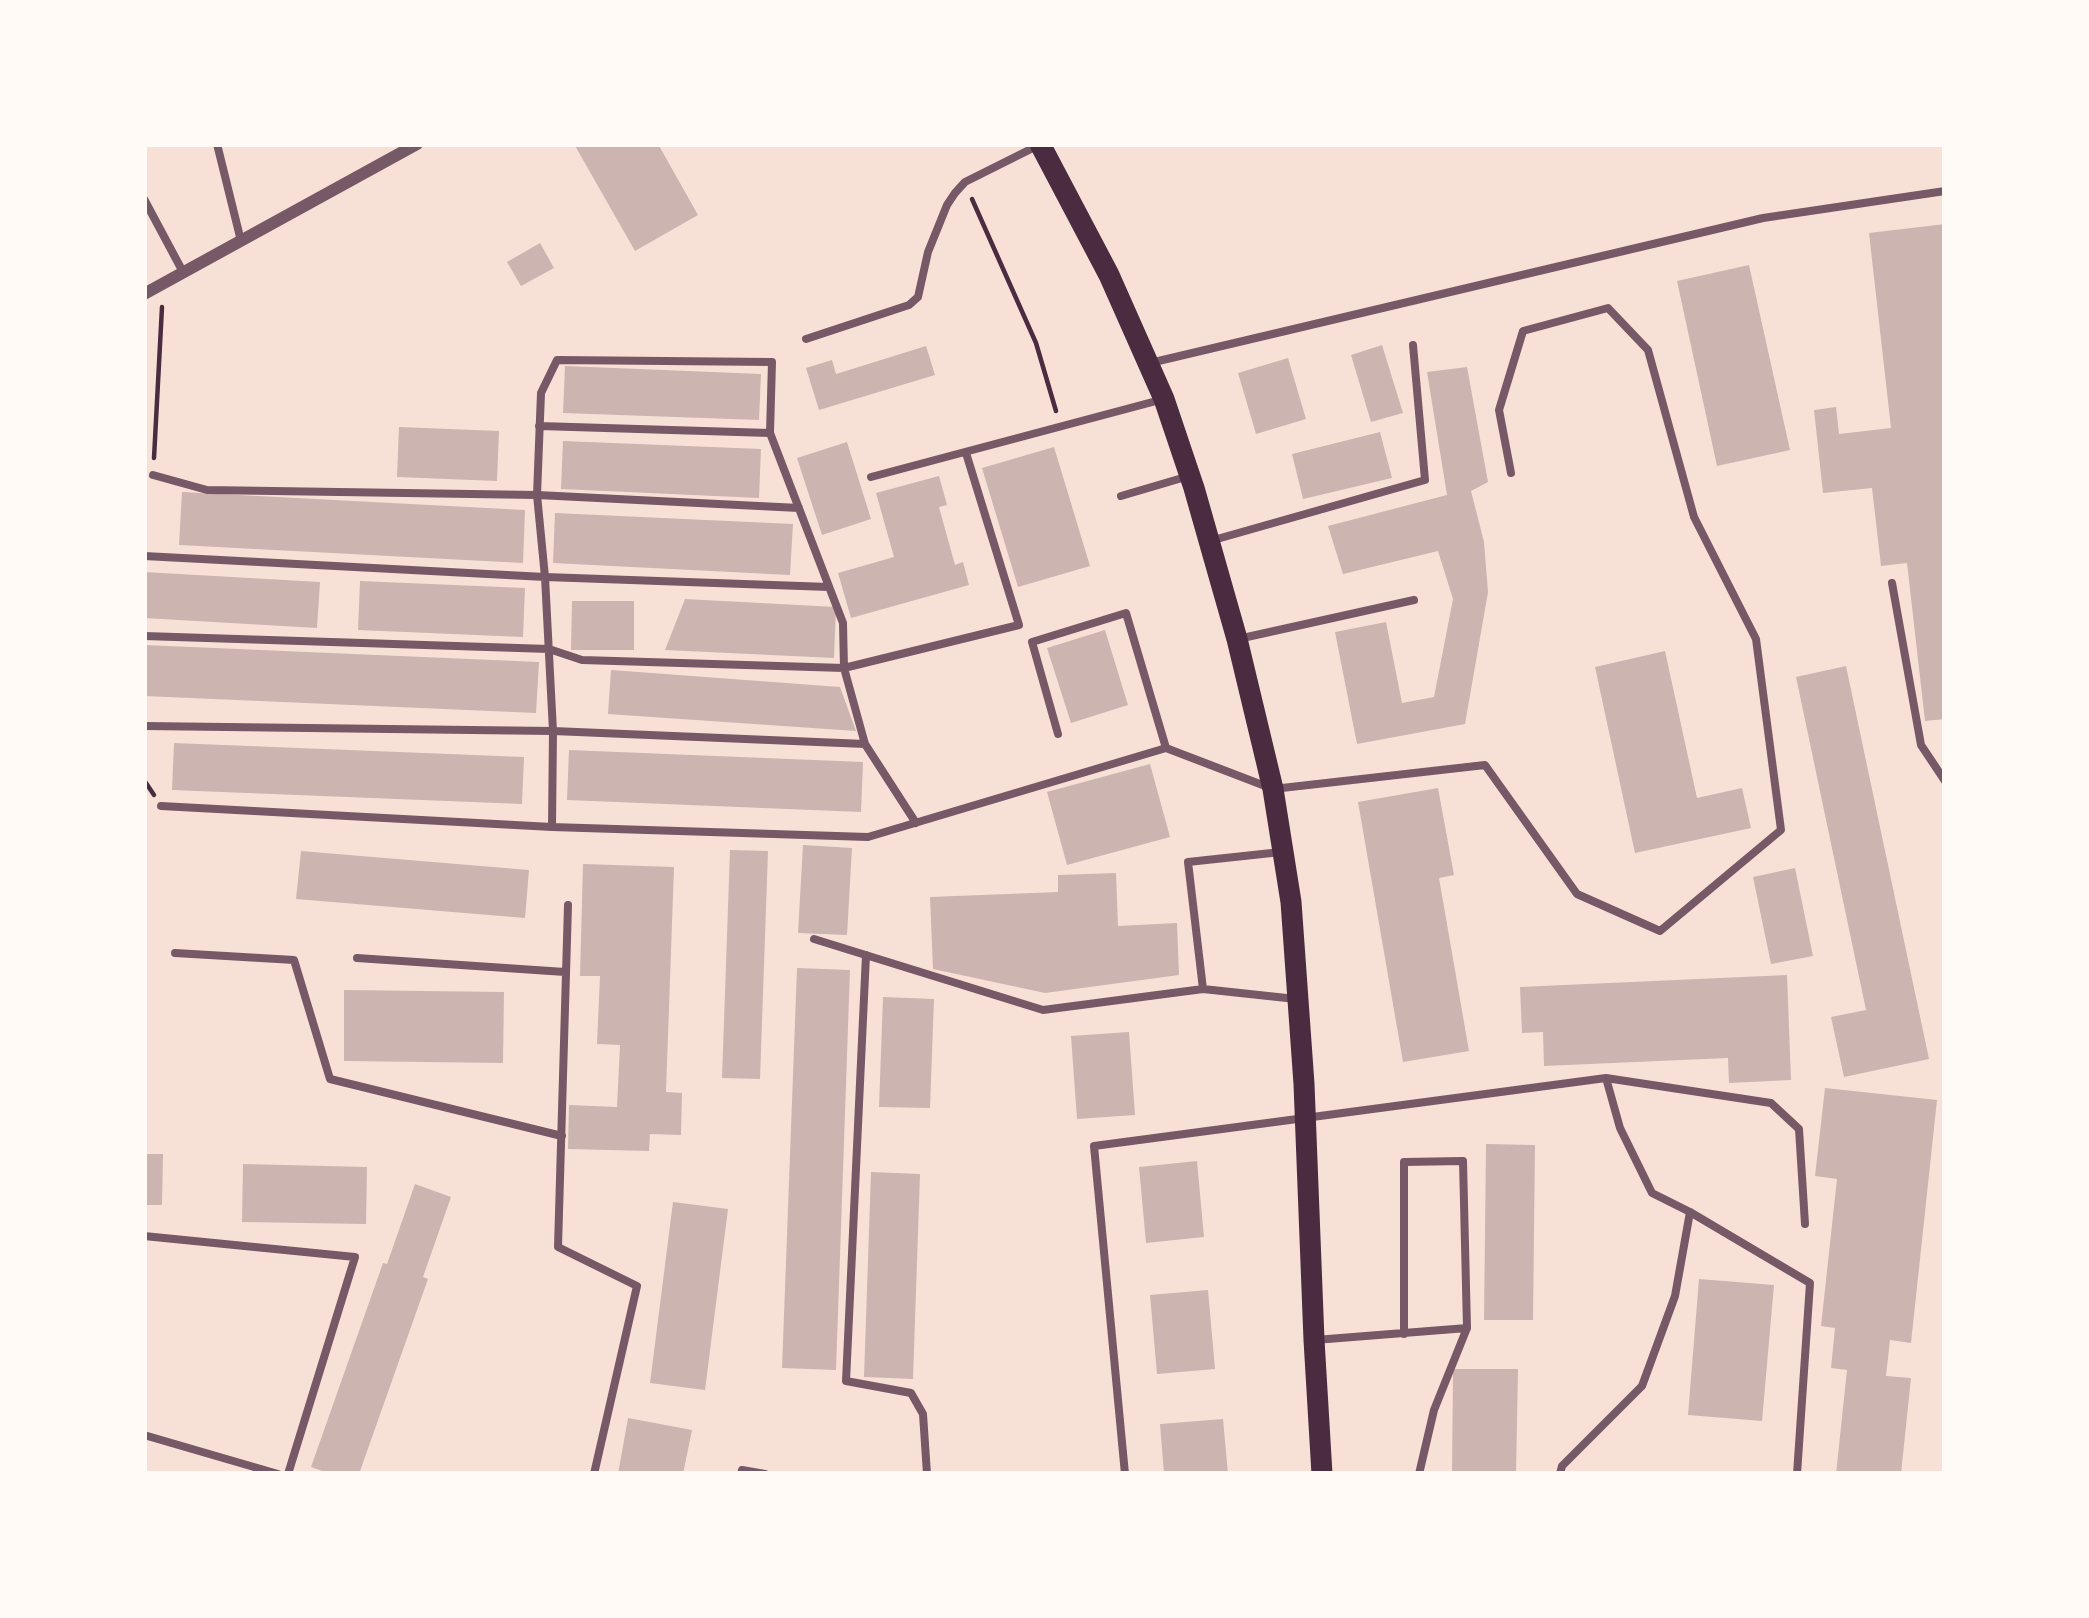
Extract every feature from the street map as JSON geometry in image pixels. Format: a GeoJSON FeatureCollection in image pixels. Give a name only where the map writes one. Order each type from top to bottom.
{"type":"FeatureCollection","features":[{"type":"Feature","properties":{"kind":"main road"},"geometry":{"type":"LineString","coordinates":[[1040,144],[1109,275],[1164,399],[1237,639],[1273,789],[1291,902],[1298,999],[1322,1474]]}},
{"type":"Feature","properties":{"kind":"street"},"geometry":{"type":"LineString","coordinates":[[144,295],[417,144]]}},
{"type":"Feature","properties":{"kind":"lane"},"geometry":{"type":"LineString","coordinates":[[217,144],[241,241]]}},
{"type":"Feature","properties":{"kind":"lane"},"geometry":{"type":"LineString","coordinates":[[806,339],[909,305],[918,297],[928,252],[947,205],[965,182],[1040,144]]}},
{"type":"Feature","properties":{"kind":"lane"},"geometry":{"type":"LineString","coordinates":[[1149,363],[1763,218],[1945,190]]}},
{"type":"Feature","properties":{"kind":"lane"},"geometry":{"type":"LineString","coordinates":[[144,199],[183,273]]}},
{"type":"Feature","properties":{"kind":"lane"},"geometry":{"type":"LineString","coordinates":[[161,806],[552,827],[868,837],[1166,748],[1273,789],[1485,765],[1577,894],[1660,931],[1781,830],[1756,638],[1694,517],[1648,350],[1608,308],[1523,331],[1499,410],[1511,473]]}},
{"type":"Feature","properties":{"kind":"lane"},"geometry":{"type":"LineString","coordinates":[[1209,541],[1425,480],[1414,345]]}},
{"type":"Feature","properties":{"kind":"lane"},"geometry":{"type":"LineString","coordinates":[[552,827],[553,731],[536,495],[541,392],[556,360],[772,362],[770,433],[842,622],[844,668],[866,744],[916,823]]}},
{"type":"Feature","properties":{"kind":"lane"},"geometry":{"type":"LineString","coordinates":[[871,477],[1164,399]]}},
{"type":"Feature","properties":{"kind":"lane"},"geometry":{"type":"LineString","coordinates":[[539,426],[770,433]]}},
{"type":"Feature","properties":{"kind":"lane"},"geometry":{"type":"LineString","coordinates":[[144,636],[549,649],[582,661],[844,668],[1018,625],[966,452]]}},
{"type":"Feature","properties":{"kind":"lane"},"geometry":{"type":"LineString","coordinates":[[153,475],[207,490],[536,495],[799,508]]}},
{"type":"Feature","properties":{"kind":"lane"},"geometry":{"type":"LineString","coordinates":[[1121,496],[1190,476]]}},
{"type":"Feature","properties":{"kind":"lane"},"geometry":{"type":"LineString","coordinates":[[144,556],[544,578],[829,587]]}},
{"type":"Feature","properties":{"kind":"lane"},"geometry":{"type":"LineString","coordinates":[[1892,584],[1921,746],[1945,781]]}},
{"type":"Feature","properties":{"kind":"lane"},"geometry":{"type":"LineString","coordinates":[[1237,639],[1414,599]]}},
{"type":"Feature","properties":{"kind":"lane"},"geometry":{"type":"LineString","coordinates":[[1058,734],[1032,642],[1126,613],[1166,748]]}},
{"type":"Feature","properties":{"kind":"lane"},"geometry":{"type":"LineString","coordinates":[[144,726],[553,731],[866,744]]}},
{"type":"Feature","properties":{"kind":"lane"},"geometry":{"type":"LineString","coordinates":[[1202,989],[1188,862],[1283,852]]}},
{"type":"Feature","properties":{"kind":"lane"},"geometry":{"type":"LineString","coordinates":[[568,904],[558,1247],[637,1286],[594,1474]]}},
{"type":"Feature","properties":{"kind":"lane"},"geometry":{"type":"LineString","coordinates":[[814,939],[1043,1010],[1202,989],[1298,999]]}},
{"type":"Feature","properties":{"kind":"lane"},"geometry":{"type":"LineString","coordinates":[[175,953],[294,960],[330,1078],[562,1136]]}},
{"type":"Feature","properties":{"kind":"lane"},"geometry":{"type":"LineString","coordinates":[[866,955],[846,1381],[911,1393],[923,1414],[928,1474]]}},
{"type":"Feature","properties":{"kind":"lane"},"geometry":{"type":"LineString","coordinates":[[357,958],[565,971]]}},
{"type":"Feature","properties":{"kind":"lane"},"geometry":{"type":"LineString","coordinates":[[1606,1078],[1620,1128],[1652,1192],[1810,1283],[1797,1474]]}},
{"type":"Feature","properties":{"kind":"lane"},"geometry":{"type":"LineString","coordinates":[[1125,1474],[1094,1146],[1606,1078],[1771,1103],[1799,1129],[1805,1224]]}},
{"type":"Feature","properties":{"kind":"lane"},"geometry":{"type":"LineString","coordinates":[[1404,1334],[1403,1162],[1463,1161],[1467,1328],[1434,1410],[1419,1474]]}},
{"type":"Feature","properties":{"kind":"lane"},"geometry":{"type":"LineString","coordinates":[[1560,1474],[1562,1466],[1642,1386],[1675,1296],[1690,1212]]}},
{"type":"Feature","properties":{"kind":"lane"},"geometry":{"type":"LineString","coordinates":[[144,1236],[355,1257],[288,1474]]}},
{"type":"Feature","properties":{"kind":"lane"},"geometry":{"type":"LineString","coordinates":[[1314,1340],[1467,1328]]}},
{"type":"Feature","properties":{"kind":"lane"},"geometry":{"type":"LineString","coordinates":[[144,1435],[278,1474]]}},
{"type":"Feature","properties":{"kind":"lane"},"geometry":{"type":"LineString","coordinates":[[741,1474],[742,1470],[765,1474]]}},
{"type":"Feature","properties":{"kind":"path"},"geometry":{"type":"LineString","coordinates":[[965,182],[1036,344],[1060,427]]}},
{"type":"Feature","properties":{"kind":"path"},"geometry":{"type":"LineString","coordinates":[[153,475],[164,284]]}},
{"type":"Feature","properties":{"kind":"building"},"geometry":{"type":"Polygon","coordinates":[[[574,144],[658,144],[698,215],[635,251],[574,144]]]}},
{"type":"Feature","properties":{"kind":"building"},"geometry":{"type":"Polygon","coordinates":[[[1945,224],[1945,719],[1925,721],[1907,563],[1881,566],[1872,488],[1823,493],[1814,410],[1836,407],[1839,434],[1891,428],[1869,233],[1945,224]]]}},
{"type":"Feature","properties":{"kind":"building"},"geometry":{"type":"Polygon","coordinates":[[[540,243],[554,268],[521,286],[507,262],[540,243]]]}},
{"type":"Feature","properties":{"kind":"building"},"geometry":{"type":"Polygon","coordinates":[[[1749,265],[1790,450],[1717,466],[1677,281],[1749,265]]]}},
{"type":"Feature","properties":{"kind":"building"},"geometry":{"type":"Polygon","coordinates":[[[1382,345],[1403,413],[1371,422],[1351,355],[1382,345]]]}},
{"type":"Feature","properties":{"kind":"building"},"geometry":{"type":"Polygon","coordinates":[[[926,346],[935,375],[819,410],[806,368],[832,360],[836,374],[926,346]]]}},
{"type":"Feature","properties":{"kind":"building"},"geometry":{"type":"Polygon","coordinates":[[[1288,358],[1306,419],[1256,434],[1238,373],[1288,358]]]}},
{"type":"Feature","properties":{"kind":"building"},"geometry":{"type":"Polygon","coordinates":[[[565,366],[761,374],[759,420],[563,413],[565,366]]]}},
{"type":"Feature","properties":{"kind":"building"},"geometry":{"type":"Polygon","coordinates":[[[1467,367],[1488,482],[1471,491],[1484,542],[1488,592],[1465,724],[1357,744],[1335,632],[1386,622],[1402,703],[1434,697],[1453,599],[1438,551],[1343,574],[1328,526],[1447,495],[1427,372],[1467,367]]]}},
{"type":"Feature","properties":{"kind":"building"},"geometry":{"type":"Polygon","coordinates":[[[399,427],[499,431],[497,481],[397,477],[399,427]]]}},
{"type":"Feature","properties":{"kind":"building"},"geometry":{"type":"Polygon","coordinates":[[[1380,432],[1392,478],[1303,499],[1292,454],[1380,432]]]}},
{"type":"Feature","properties":{"kind":"building"},"geometry":{"type":"Polygon","coordinates":[[[563,441],[761,449],[759,498],[561,489],[563,441]]]}},
{"type":"Feature","properties":{"kind":"building"},"geometry":{"type":"Polygon","coordinates":[[[847,442],[871,519],[822,535],[797,458],[847,442]]]}},
{"type":"Feature","properties":{"kind":"building"},"geometry":{"type":"Polygon","coordinates":[[[1054,447],[1090,566],[1018,587],[982,468],[1054,447]]]}},
{"type":"Feature","properties":{"kind":"building"},"geometry":{"type":"Polygon","coordinates":[[[939,476],[947,505],[939,507],[955,565],[963,562],[969,585],[851,618],[838,573],[894,557],[876,493],[939,476]]]}},
{"type":"Feature","properties":{"kind":"building"},"geometry":{"type":"Polygon","coordinates":[[[182,492],[525,510],[523,563],[179,545],[182,492]]]}},
{"type":"Feature","properties":{"kind":"building"},"geometry":{"type":"Polygon","coordinates":[[[555,513],[793,524],[790,575],[553,563],[555,513]]]}},
{"type":"Feature","properties":{"kind":"building"},"geometry":{"type":"Polygon","coordinates":[[[144,572],[320,582],[317,628],[144,618],[144,572]]]}},
{"type":"Feature","properties":{"kind":"building"},"geometry":{"type":"Polygon","coordinates":[[[360,581],[525,588],[523,637],[358,630],[360,581]]]}},
{"type":"Feature","properties":{"kind":"building"},"geometry":{"type":"Polygon","coordinates":[[[685,599],[836,607],[834,658],[665,650],[685,599]]]}},
{"type":"Feature","properties":{"kind":"building"},"geometry":{"type":"Polygon","coordinates":[[[572,601],[634,601],[634,650],[571,650],[572,601]]]}},
{"type":"Feature","properties":{"kind":"building"},"geometry":{"type":"Polygon","coordinates":[[[1105,630],[1128,705],[1071,723],[1047,648],[1105,630]]]}},
{"type":"Feature","properties":{"kind":"building"},"geometry":{"type":"Polygon","coordinates":[[[145,645],[539,662],[536,713],[144,696],[145,645]]]}},
{"type":"Feature","properties":{"kind":"building"},"geometry":{"type":"Polygon","coordinates":[[[1665,651],[1697,798],[1742,788],[1751,828],[1635,853],[1595,667],[1665,651]]]}},
{"type":"Feature","properties":{"kind":"building"},"geometry":{"type":"Polygon","coordinates":[[[1846,666],[1929,1059],[1844,1077],[1831,1017],[1866,1010],[1796,677],[1846,666]]]}},
{"type":"Feature","properties":{"kind":"building"},"geometry":{"type":"Polygon","coordinates":[[[611,670],[840,687],[856,731],[608,714],[611,670]]]}},
{"type":"Feature","properties":{"kind":"building"},"geometry":{"type":"Polygon","coordinates":[[[174,743],[524,757],[522,804],[172,790],[174,743]]]}},
{"type":"Feature","properties":{"kind":"building"},"geometry":{"type":"Polygon","coordinates":[[[569,750],[863,762],[861,812],[567,800],[569,750]]]}},
{"type":"Feature","properties":{"kind":"building"},"geometry":{"type":"Polygon","coordinates":[[[1150,764],[1170,837],[1067,865],[1047,792],[1150,764]]]}},
{"type":"Feature","properties":{"kind":"building"},"geometry":{"type":"Polygon","coordinates":[[[1438,788],[1454,875],[1439,878],[1469,1051],[1403,1062],[1358,802],[1438,788]]]}},
{"type":"Feature","properties":{"kind":"building"},"geometry":{"type":"Polygon","coordinates":[[[803,845],[852,848],[847,935],[798,933],[803,845]]]}},
{"type":"Feature","properties":{"kind":"building"},"geometry":{"type":"Polygon","coordinates":[[[730,850],[768,851],[760,1079],[722,1078],[730,850]]]}},
{"type":"Feature","properties":{"kind":"building"},"geometry":{"type":"Polygon","coordinates":[[[301,851],[529,870],[525,918],[296,899],[301,851]]]}},
{"type":"Feature","properties":{"kind":"building"},"geometry":{"type":"Polygon","coordinates":[[[583,864],[674,867],[666,1092],[682,1093],[681,1135],[650,1134],[649,1151],[568,1149],[569,1105],[617,1107],[620,1045],[597,1044],[600,976],[580,976],[583,864]]]}},
{"type":"Feature","properties":{"kind":"building"},"geometry":{"type":"Polygon","coordinates":[[[1795,868],[1813,956],[1771,964],[1753,877],[1795,868]]]}},
{"type":"Feature","properties":{"kind":"building"},"geometry":{"type":"Polygon","coordinates":[[[1116,873],[1118,926],[1177,923],[1179,975],[1045,993],[933,969],[930,897],[1058,892],[1058,875],[1116,873]]]}},
{"type":"Feature","properties":{"kind":"building"},"geometry":{"type":"Polygon","coordinates":[[[797,968],[850,970],[836,1370],[782,1368],[797,968]]]}},
{"type":"Feature","properties":{"kind":"building"},"geometry":{"type":"Polygon","coordinates":[[[1787,975],[1791,1080],[1729,1083],[1728,1058],[1544,1066],[1543,1032],[1522,1033],[1520,987],[1787,975]]]}},
{"type":"Feature","properties":{"kind":"building"},"geometry":{"type":"Polygon","coordinates":[[[344,990],[504,992],[503,1063],[344,1061],[344,990]]]}},
{"type":"Feature","properties":{"kind":"building"},"geometry":{"type":"Polygon","coordinates":[[[883,997],[934,999],[930,1108],[879,1107],[883,997]]]}},
{"type":"Feature","properties":{"kind":"building"},"geometry":{"type":"Polygon","coordinates":[[[1129,1032],[1135,1115],[1077,1119],[1071,1036],[1129,1032]]]}},
{"type":"Feature","properties":{"kind":"building"},"geometry":{"type":"Polygon","coordinates":[[[1825,1088],[1937,1100],[1911,1343],[1890,1340],[1886,1376],[1911,1378],[1901,1474],[1836,1474],[1847,1370],[1831,1368],[1835,1328],[1821,1326],[1837,1179],[1815,1176],[1825,1088]]]}},
{"type":"Feature","properties":{"kind":"building"},"geometry":{"type":"Polygon","coordinates":[[[1486,1144],[1535,1145],[1533,1320],[1484,1320],[1486,1144]]]}},
{"type":"Feature","properties":{"kind":"building"},"geometry":{"type":"Polygon","coordinates":[[[144,1154],[163,1154],[162,1205],[144,1205],[144,1154]]]}},
{"type":"Feature","properties":{"kind":"building"},"geometry":{"type":"Polygon","coordinates":[[[1197,1161],[1204,1237],[1146,1243],[1139,1167],[1197,1161]]]}},
{"type":"Feature","properties":{"kind":"building"},"geometry":{"type":"Polygon","coordinates":[[[243,1164],[367,1167],[366,1224],[242,1222],[243,1164]]]}},
{"type":"Feature","properties":{"kind":"building"},"geometry":{"type":"Polygon","coordinates":[[[871,1172],[920,1174],[913,1379],[864,1377],[871,1172]]]}},
{"type":"Feature","properties":{"kind":"building"},"geometry":{"type":"Polygon","coordinates":[[[415,1184],[451,1197],[423,1277],[428,1279],[359,1474],[331,1474],[311,1467],[415,1184]]]}},
{"type":"Feature","properties":{"kind":"building"},"geometry":{"type":"Polygon","coordinates":[[[673,1202],[728,1209],[705,1390],[650,1383],[673,1202]]]}},
{"type":"Feature","properties":{"kind":"building"},"geometry":{"type":"Polygon","coordinates":[[[1699,1279],[1774,1285],[1762,1421],[1688,1415],[1699,1279]]]}},
{"type":"Feature","properties":{"kind":"building"},"geometry":{"type":"Polygon","coordinates":[[[1208,1290],[1215,1369],[1157,1374],[1150,1295],[1208,1290]]]}},
{"type":"Feature","properties":{"kind":"building"},"geometry":{"type":"Polygon","coordinates":[[[1453,1369],[1518,1369],[1516,1474],[1452,1474],[1453,1369]]]}},
{"type":"Feature","properties":{"kind":"building"},"geometry":{"type":"Polygon","coordinates":[[[628,1418],[692,1430],[683,1474],[618,1474],[628,1418]]]}},
{"type":"Feature","properties":{"kind":"building"},"geometry":{"type":"Polygon","coordinates":[[[1223,1419],[1228,1474],[1164,1474],[1160,1424],[1223,1419]]]}}]}
